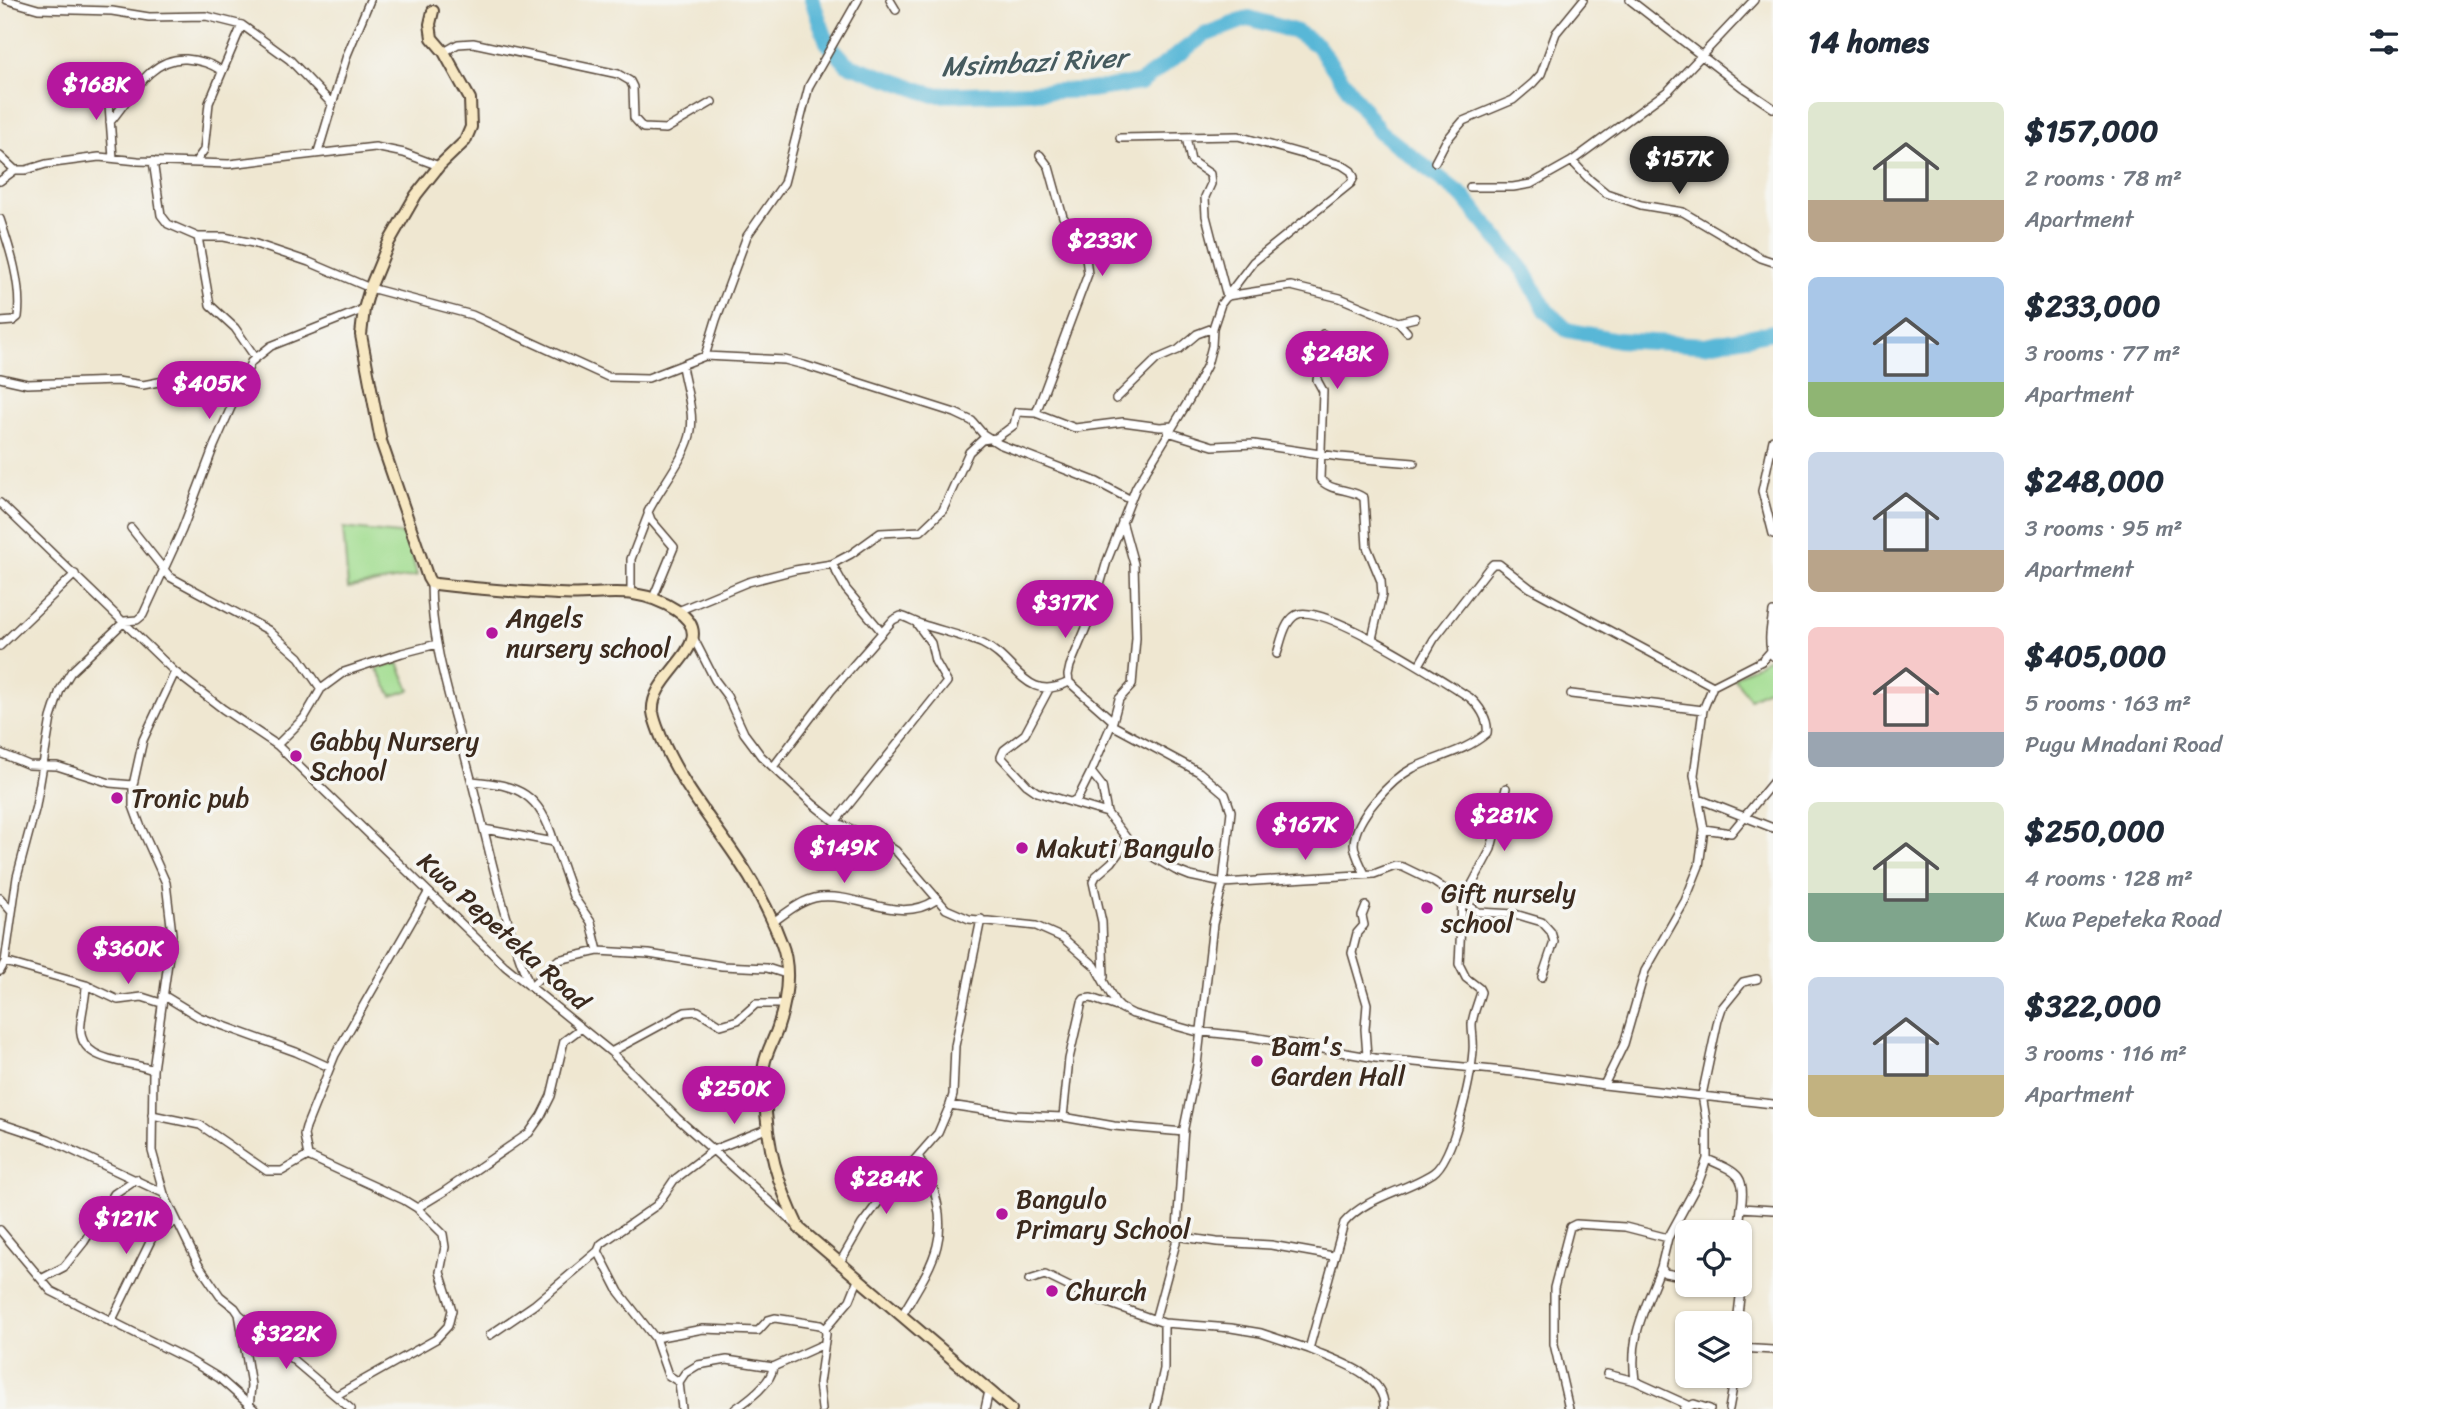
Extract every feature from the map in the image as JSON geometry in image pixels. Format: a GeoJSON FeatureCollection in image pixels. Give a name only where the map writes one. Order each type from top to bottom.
{"type":"FeatureCollection","features":[{"type":"Feature","properties":{"kind":"street"},"geometry":{"type":"LineString","coordinates":[[7,0],[38,9],[112,11],[149,17],[206,16],[242,25],[290,60],[332,104]]}},
{"type":"Feature","properties":{"kind":"street"},"geometry":{"type":"LineString","coordinates":[[318,152],[347,55],[370,0]]}},
{"type":"Feature","properties":{"kind":"street"},"geometry":{"type":"LineString","coordinates":[[705,356],[747,236],[784,183],[809,86],[858,0]]}},
{"type":"Feature","properties":{"kind":"street"},"geometry":{"type":"LineString","coordinates":[[890,0],[897,10]]}},
{"type":"Feature","properties":{"kind":"street"},"geometry":{"type":"LineString","coordinates":[[1435,162],[1446,141],[1463,121],[1513,100],[1533,83],[1541,74],[1556,33],[1583,0]]}},
{"type":"Feature","properties":{"kind":"street"},"geometry":{"type":"LineString","coordinates":[[1630,0],[1741,87],[1773,108]]}},
{"type":"Feature","properties":{"kind":"street"},"geometry":{"type":"LineString","coordinates":[[1470,187],[1513,187],[1531,184],[1572,161],[1657,100],[1703,56],[1754,0]]}},
{"type":"Feature","properties":{"kind":"street"},"geometry":{"type":"LineString","coordinates":[[433,11],[429,24],[432,38],[444,52],[470,99],[471,127],[465,141],[439,166],[416,195],[396,230],[370,288],[361,335],[382,441],[431,583],[437,644],[455,728],[472,781],[505,916],[530,987],[558,960],[598,951],[649,954],[722,966],[767,968],[786,974]]}},
{"type":"Feature","properties":{"kind":"street"},"geometry":{"type":"LineString","coordinates":[[196,161],[204,150],[206,115],[242,25]]}},
{"type":"Feature","properties":{"kind":"street"},"geometry":{"type":"LineString","coordinates":[[444,52],[458,44],[473,43],[618,74],[625,77],[633,87],[634,118],[637,123],[650,130],[666,129],[712,102]]}},
{"type":"Feature","properties":{"kind":"street"},"geometry":{"type":"LineString","coordinates":[[110,122],[153,69],[164,62],[174,58],[191,59],[222,71]]}},
{"type":"Feature","properties":{"kind":"street"},"geometry":{"type":"LineString","coordinates":[[111,86],[113,158]]}},
{"type":"Feature","properties":{"kind":"street"},"geometry":{"type":"LineString","coordinates":[[1186,137],[1191,160],[1210,174],[1211,184],[1205,197],[1206,216],[1227,297]]}},
{"type":"Feature","properties":{"kind":"street"},"geometry":{"type":"LineString","coordinates":[[1069,682],[1070,666],[1091,616],[1122,521],[1136,487],[1207,365],[1213,328],[1227,297],[1253,262],[1351,183],[1354,177],[1351,171],[1342,165],[1247,137],[1120,138]]}},
{"type":"Feature","properties":{"kind":"street"},"geometry":{"type":"LineString","coordinates":[[0,181],[15,170],[86,158],[229,164],[318,152],[374,148],[404,153],[439,166]]}},
{"type":"Feature","properties":{"kind":"street"},"geometry":{"type":"LineString","coordinates":[[1036,413],[1088,274],[1086,232],[1063,217],[1049,167],[1040,155]]}},
{"type":"Feature","properties":{"kind":"street"},"geometry":{"type":"LineString","coordinates":[[0,156],[15,170]]}},
{"type":"Feature","properties":{"kind":"street"},"geometry":{"type":"LineString","coordinates":[[153,161],[161,215],[168,224],[198,236],[224,237],[253,243],[309,262],[370,288],[472,315],[608,377],[648,378],[705,356],[785,360],[813,367],[955,412],[972,421],[990,438],[1018,452],[1097,482],[1131,500]]}},
{"type":"Feature","properties":{"kind":"street"},"geometry":{"type":"LineString","coordinates":[[1572,161],[1606,193],[1641,205],[1671,208],[1690,215],[1773,262]]}},
{"type":"Feature","properties":{"kind":"street"},"geometry":{"type":"LineString","coordinates":[[0,219],[10,249],[19,307],[18,317],[13,321],[0,323]]}},
{"type":"Feature","properties":{"kind":"street"},"geometry":{"type":"LineString","coordinates":[[198,236],[210,305],[235,328],[255,357]]}},
{"type":"Feature","properties":{"kind":"street"},"geometry":{"type":"LineString","coordinates":[[1227,297],[1296,286],[1335,296],[1398,322],[1407,332]]}},
{"type":"Feature","properties":{"kind":"street"},"geometry":{"type":"LineString","coordinates":[[0,971],[5,962],[17,877],[36,806],[51,718],[65,681],[71,672],[125,621],[137,620],[143,615],[182,530],[245,372],[255,357],[271,346],[364,309]]}},
{"type":"Feature","properties":{"kind":"street"},"geometry":{"type":"LineString","coordinates":[[1398,322],[1415,318]]}},
{"type":"Feature","properties":{"kind":"street"},"geometry":{"type":"LineString","coordinates":[[1116,399],[1157,359],[1178,350],[1197,334],[1213,328]]}},
{"type":"Feature","properties":{"kind":"street"},"geometry":{"type":"LineString","coordinates":[[1323,334],[1325,339],[1317,380],[1323,391],[1321,482],[1353,491],[1364,498],[1367,547],[1381,581],[1382,595],[1372,639]]}},
{"type":"Feature","properties":{"kind":"street"},"geometry":{"type":"LineString","coordinates":[[631,592],[631,559],[649,508],[668,478],[692,428],[682,366]]}},
{"type":"Feature","properties":{"kind":"street"},"geometry":{"type":"LineString","coordinates":[[0,378],[27,384],[117,381],[143,385],[162,379],[195,375],[228,376],[245,372]]}},
{"type":"Feature","properties":{"kind":"street"},"geometry":{"type":"LineString","coordinates":[[678,611],[761,578],[832,564],[880,533],[915,532],[926,526],[943,510],[965,457],[978,442],[1001,435],[1014,425],[1017,412],[1036,413],[1076,428],[1123,422],[1160,427],[1213,446],[1254,444],[1414,463]]}},
{"type":"Feature","properties":{"kind":"street"},"geometry":{"type":"LineString","coordinates":[[1773,440],[1762,491],[1773,534]]}},
{"type":"Feature","properties":{"kind":"street","name":"Kwa Pepeteka Road"},"geometry":{"type":"LineString","coordinates":[[0,503],[175,671],[223,709],[277,745],[354,817],[428,893],[530,987],[611,1052],[713,1150],[800,1228]]}},
{"type":"Feature","properties":{"kind":"street"},"geometry":{"type":"LineString","coordinates":[[648,515],[674,547],[653,598]]}},
{"type":"Feature","properties":{"kind":"street"},"geometry":{"type":"LineString","coordinates":[[1073,801],[1078,798],[1091,772],[1119,699],[1132,685],[1136,638],[1134,564],[1122,521]]}},
{"type":"Feature","properties":{"kind":"street"},"geometry":{"type":"LineString","coordinates":[[131,528],[170,577],[268,630],[299,657],[321,689]]}},
{"type":"Feature","properties":{"kind":"street"},"geometry":{"type":"LineString","coordinates":[[832,564],[854,600],[882,632]]}},
{"type":"Feature","properties":{"kind":"street"},"geometry":{"type":"LineString","coordinates":[[1419,665],[1434,639],[1489,568],[1493,564],[1499,564],[1530,588],[1713,686]]}},
{"type":"Feature","properties":{"kind":"street"},"geometry":{"type":"LineString","coordinates":[[0,646],[75,574]]}},
{"type":"Feature","properties":{"kind":"street"},"geometry":{"type":"LineString","coordinates":[[431,583],[561,594],[631,592],[653,598],[678,611],[694,632],[694,639],[688,651],[668,674],[655,695],[652,708],[670,759],[754,883],[782,943],[786,974],[783,1004],[764,1066],[766,1129],[772,1159],[800,1228],[1011,1409]]}},
{"type":"Feature","properties":{"kind":"street"},"geometry":{"type":"LineString","coordinates":[[1604,1086],[1623,1044],[1646,971],[1685,901],[1699,866],[1704,829],[1694,775],[1703,710],[1713,686],[1772,654],[1773,612]]}},
{"type":"Feature","properties":{"kind":"street"},"geometry":{"type":"LineString","coordinates":[[1277,654],[1289,622],[1299,614],[1318,616],[1372,639],[1419,665],[1479,706],[1488,731],[1471,745],[1410,770],[1375,801],[1356,832],[1354,846],[1365,874]]}},
{"type":"Feature","properties":{"kind":"street"},"geometry":{"type":"LineString","coordinates":[[773,767],[831,691],[893,620],[901,616],[995,650],[1024,680],[1049,690]]}},
{"type":"Feature","properties":{"kind":"street"},"geometry":{"type":"LineString","coordinates":[[835,822],[947,682],[935,661],[931,643],[917,623]]}},
{"type":"Feature","properties":{"kind":"street"},"geometry":{"type":"LineString","coordinates":[[694,639],[715,680],[727,696],[744,733],[761,756],[835,822],[897,851],[936,900],[959,916],[1035,926],[1063,938],[1095,966],[1121,1008]]}},
{"type":"Feature","properties":{"kind":"street"},"geometry":{"type":"LineString","coordinates":[[277,745],[304,718],[321,689],[344,672],[437,644]]}},
{"type":"Feature","properties":{"kind":"street"},"geometry":{"type":"LineString","coordinates":[[175,671],[143,740],[133,785],[133,806],[169,896],[171,943],[153,1070],[152,1151],[164,1194],[176,1221],[220,1296],[351,1409]]}},
{"type":"Feature","properties":{"kind":"street"},"geometry":{"type":"LineString","coordinates":[[1069,682],[1049,690],[1025,734],[1004,750],[1001,757],[1037,792],[1107,813]]}},
{"type":"Feature","properties":{"kind":"street"},"geometry":{"type":"LineString","coordinates":[[1069,682],[1102,709],[1112,723],[1199,772],[1225,794],[1231,811],[1223,883],[1213,924],[1202,1032],[1184,1132],[1177,1235],[1156,1320]]}},
{"type":"Feature","properties":{"kind":"street"},"geometry":{"type":"LineString","coordinates":[[1572,694],[1703,710]]}},
{"type":"Feature","properties":{"kind":"street"},"geometry":{"type":"LineString","coordinates":[[0,753],[29,765],[60,767],[110,783],[133,785]]}},
{"type":"Feature","properties":{"kind":"street"},"geometry":{"type":"LineString","coordinates":[[1091,772],[1102,786],[1107,813],[1128,840],[1175,870],[1223,883],[1379,873],[1395,866],[1403,867],[1434,882],[1478,912],[1527,916],[1542,922],[1551,932],[1553,942],[1542,977]]}},
{"type":"Feature","properties":{"kind":"street"},"geometry":{"type":"LineString","coordinates":[[472,781],[488,782],[528,794],[546,820],[573,896],[591,922],[598,951]]}},
{"type":"Feature","properties":{"kind":"street"},"geometry":{"type":"LineString","coordinates":[[1704,829],[1731,833],[1773,782]]}},
{"type":"Feature","properties":{"kind":"street"},"geometry":{"type":"LineString","coordinates":[[1308,1349],[1340,1230],[1349,1217],[1432,1174],[1446,1160],[1471,1069],[1474,1050],[1472,1024],[1481,992],[1465,978],[1459,964],[1462,903],[1491,849],[1506,788]]}},
{"type":"Feature","properties":{"kind":"street"},"geometry":{"type":"LineString","coordinates":[[1699,799],[1773,828]]}},
{"type":"Feature","properties":{"kind":"street"},"geometry":{"type":"LineString","coordinates":[[484,829],[554,842]]}},
{"type":"Feature","properties":{"kind":"street"},"geometry":{"type":"LineString","coordinates":[[1104,978],[1102,922],[1093,882],[1128,840]]}},
{"type":"Feature","properties":{"kind":"street"},"geometry":{"type":"LineString","coordinates":[[308,1156],[304,1135],[306,1126],[329,1067],[428,893]]}},
{"type":"Feature","properties":{"kind":"street"},"geometry":{"type":"LineString","coordinates":[[772,923],[807,900],[821,897],[898,910],[918,909],[936,900]]}},
{"type":"Feature","properties":{"kind":"street"},"geometry":{"type":"LineString","coordinates":[[0,898],[11,911]]}},
{"type":"Feature","properties":{"kind":"street"},"geometry":{"type":"LineString","coordinates":[[1366,906],[1362,916],[1364,925],[1357,933],[1352,953],[1367,1004],[1367,1056]]}},
{"type":"Feature","properties":{"kind":"street"},"geometry":{"type":"LineString","coordinates":[[839,1264],[862,1224],[938,1132],[950,1105],[954,1085],[955,1046],[981,919]]}},
{"type":"Feature","properties":{"kind":"street"},"geometry":{"type":"LineString","coordinates":[[5,962],[86,985],[118,1000],[142,997],[162,999],[199,1017],[329,1067]]}},
{"type":"Feature","properties":{"kind":"street"},"geometry":{"type":"LineString","coordinates":[[1635,1381],[1635,1333],[1661,1267],[1668,1238],[1699,1181],[1707,1159],[1707,1125],[1702,1096],[1710,1048],[1723,1008],[1743,982],[1757,979]]}},
{"type":"Feature","properties":{"kind":"street"},"geometry":{"type":"LineString","coordinates":[[86,985],[85,1007],[80,1027],[83,1039],[90,1049],[111,1061],[153,1070]]}},
{"type":"Feature","properties":{"kind":"street"},"geometry":{"type":"LineString","coordinates":[[1063,1117],[1070,1051],[1084,999],[1096,999],[1132,1014],[1202,1032],[1604,1086],[1773,1104]]}},
{"type":"Feature","properties":{"kind":"street"},"geometry":{"type":"LineString","coordinates":[[611,1052],[685,1012],[698,1012],[721,1025],[738,1020],[756,1004],[783,1004]]}},
{"type":"Feature","properties":{"kind":"street"},"geometry":{"type":"LineString","coordinates":[[417,1208],[528,1133],[551,1096],[564,1041],[580,1029]]}},
{"type":"Feature","properties":{"kind":"street"},"geometry":{"type":"LineString","coordinates":[[950,1105],[1015,1115],[1063,1117],[1114,1126],[1184,1132]]}},
{"type":"Feature","properties":{"kind":"street"},"geometry":{"type":"LineString","coordinates":[[152,1115],[207,1129],[267,1171],[282,1171],[308,1156]]}},
{"type":"Feature","properties":{"kind":"street"},"geometry":{"type":"LineString","coordinates":[[0,1123],[48,1139],[164,1194]]}},
{"type":"Feature","properties":{"kind":"street"},"geometry":{"type":"LineString","coordinates":[[490,1335],[534,1305],[598,1251],[601,1244],[657,1205],[674,1180],[713,1150],[766,1129]]}},
{"type":"Feature","properties":{"kind":"street"},"geometry":{"type":"LineString","coordinates":[[308,1156],[362,1179],[417,1208],[443,1234],[445,1247],[440,1272],[452,1310],[448,1326],[436,1339],[337,1395]]}},
{"type":"Feature","properties":{"kind":"street"},"geometry":{"type":"LineString","coordinates":[[902,1315],[928,1271],[941,1231],[933,1188],[919,1157]]}},
{"type":"Feature","properties":{"kind":"street"},"geometry":{"type":"LineString","coordinates":[[1707,1159],[1730,1170],[1742,1182],[1744,1188],[1740,1220]]}},
{"type":"Feature","properties":{"kind":"street"},"geometry":{"type":"LineString","coordinates":[[41,1279],[64,1267],[84,1242],[114,1194],[136,1179]]}},
{"type":"Feature","properties":{"kind":"street"},"geometry":{"type":"LineString","coordinates":[[1741,1208],[1773,1210]]}},
{"type":"Feature","properties":{"kind":"street"},"geometry":{"type":"LineString","coordinates":[[111,1322],[153,1237],[176,1221]]}},
{"type":"Feature","properties":{"kind":"street"},"geometry":{"type":"LineString","coordinates":[[1569,1409],[1554,1344],[1554,1288],[1570,1227],[1576,1224],[1625,1227],[1668,1238]]}},
{"type":"Feature","properties":{"kind":"street"},"geometry":{"type":"LineString","coordinates":[[0,1230],[51,1291],[189,1360],[219,1378],[251,1407]]}},
{"type":"Feature","properties":{"kind":"street"},"geometry":{"type":"LineString","coordinates":[[1125,1232],[1271,1245],[1333,1256]]}},
{"type":"Feature","properties":{"kind":"street"},"geometry":{"type":"LineString","coordinates":[[598,1251],[619,1292],[655,1338],[668,1375],[679,1382]]}},
{"type":"Feature","properties":{"kind":"street"},"geometry":{"type":"LineString","coordinates":[[1661,1267],[1665,1273],[1675,1275]]}},
{"type":"Feature","properties":{"kind":"street"},"geometry":{"type":"LineString","coordinates":[[1029,1280],[1045,1275],[1088,1296],[1164,1323],[1261,1333],[1308,1349],[1338,1361],[1368,1378],[1381,1393],[1384,1409]]}},
{"type":"Feature","properties":{"kind":"street"},"geometry":{"type":"LineString","coordinates":[[822,1409],[819,1388],[825,1329],[850,1300],[858,1280]]}},
{"type":"Feature","properties":{"kind":"street"},"geometry":{"type":"LineString","coordinates":[[239,1314],[251,1385],[251,1407]]}},
{"type":"Feature","properties":{"kind":"street"},"geometry":{"type":"LineString","coordinates":[[655,1338],[697,1330],[758,1331],[768,1320],[775,1318],[814,1323],[825,1329]]}},
{"type":"Feature","properties":{"kind":"street"},"geometry":{"type":"LineString","coordinates":[[1155,1409],[1164,1369],[1164,1323]]}},
{"type":"Feature","properties":{"kind":"street"},"geometry":{"type":"LineString","coordinates":[[682,1409],[679,1382],[692,1368],[719,1360],[773,1367],[824,1344]]}},
{"type":"Feature","properties":{"kind":"street"},"geometry":{"type":"LineString","coordinates":[[1752,1349],[1773,1350]]}},
{"type":"Feature","properties":{"kind":"street"},"geometry":{"type":"LineString","coordinates":[[735,1409],[770,1377],[773,1367]]}},
{"type":"Feature","properties":{"kind":"street"},"geometry":{"type":"LineString","coordinates":[[1607,1374],[1635,1381],[1686,1407],[1699,1404],[1710,1409]]}},
{"type":"Feature","properties":{"kind":"street"},"geometry":{"type":"LineString","coordinates":[[1729,1409],[1733,1388]]}},
{"type":"Feature","properties":{"kind":"street"},"geometry":{"type":"LineString","coordinates":[[985,1409],[989,1391]]}},
{"type":"Feature","properties":{"kind":"green space"},"geometry":{"type":"Polygon","coordinates":[[[343,528],[407,535],[417,576],[348,588],[343,528]]]}},
{"type":"Feature","properties":{"kind":"green space"},"geometry":{"type":"Polygon","coordinates":[[[1769,658],[1773,663],[1773,687],[1750,699],[1734,678],[1769,658]]]}},
{"type":"Feature","properties":{"kind":"green space"},"geometry":{"type":"Polygon","coordinates":[[[398,663],[410,690],[392,696],[377,669],[398,663]]]}},
{"type":"Feature","properties":{"kind":"waterway","name":"Msimbazi River"},"geometry":{"type":"LineString","coordinates":[[812,0],[827,42],[847,64],[934,95],[1090,90],[1140,83],[1204,35],[1249,18],[1297,32],[1317,45],[1379,131],[1464,197],[1524,271],[1546,310],[1567,330],[1618,340],[1704,345],[1773,332]]}},
{"type":"Feature","properties":{"kind":"place","name":"Angels nursery school"},"geometry":{"type":"Point","coordinates":[492,633]}},
{"type":"Feature","properties":{"kind":"place","name":"Gabby Nursery School"},"geometry":{"type":"Point","coordinates":[296,756]}},
{"type":"Feature","properties":{"kind":"place","name":"Tronic pub"},"geometry":{"type":"Point","coordinates":[117,798]}},
{"type":"Feature","properties":{"kind":"place","name":"Makuti Bangulo"},"geometry":{"type":"Point","coordinates":[1022,848]}},
{"type":"Feature","properties":{"kind":"place","name":"Gift nursely school"},"geometry":{"type":"Point","coordinates":[1427,908]}},
{"type":"Feature","properties":{"kind":"place","name":"Bam's Garden Hall"},"geometry":{"type":"Point","coordinates":[1257,1061]}},
{"type":"Feature","properties":{"kind":"place","name":"Bangulo Primary School"},"geometry":{"type":"Point","coordinates":[1002,1214]}},
{"type":"Feature","properties":{"kind":"place","name":"Church"},"geometry":{"type":"Point","coordinates":[1052,1291]}}]}
